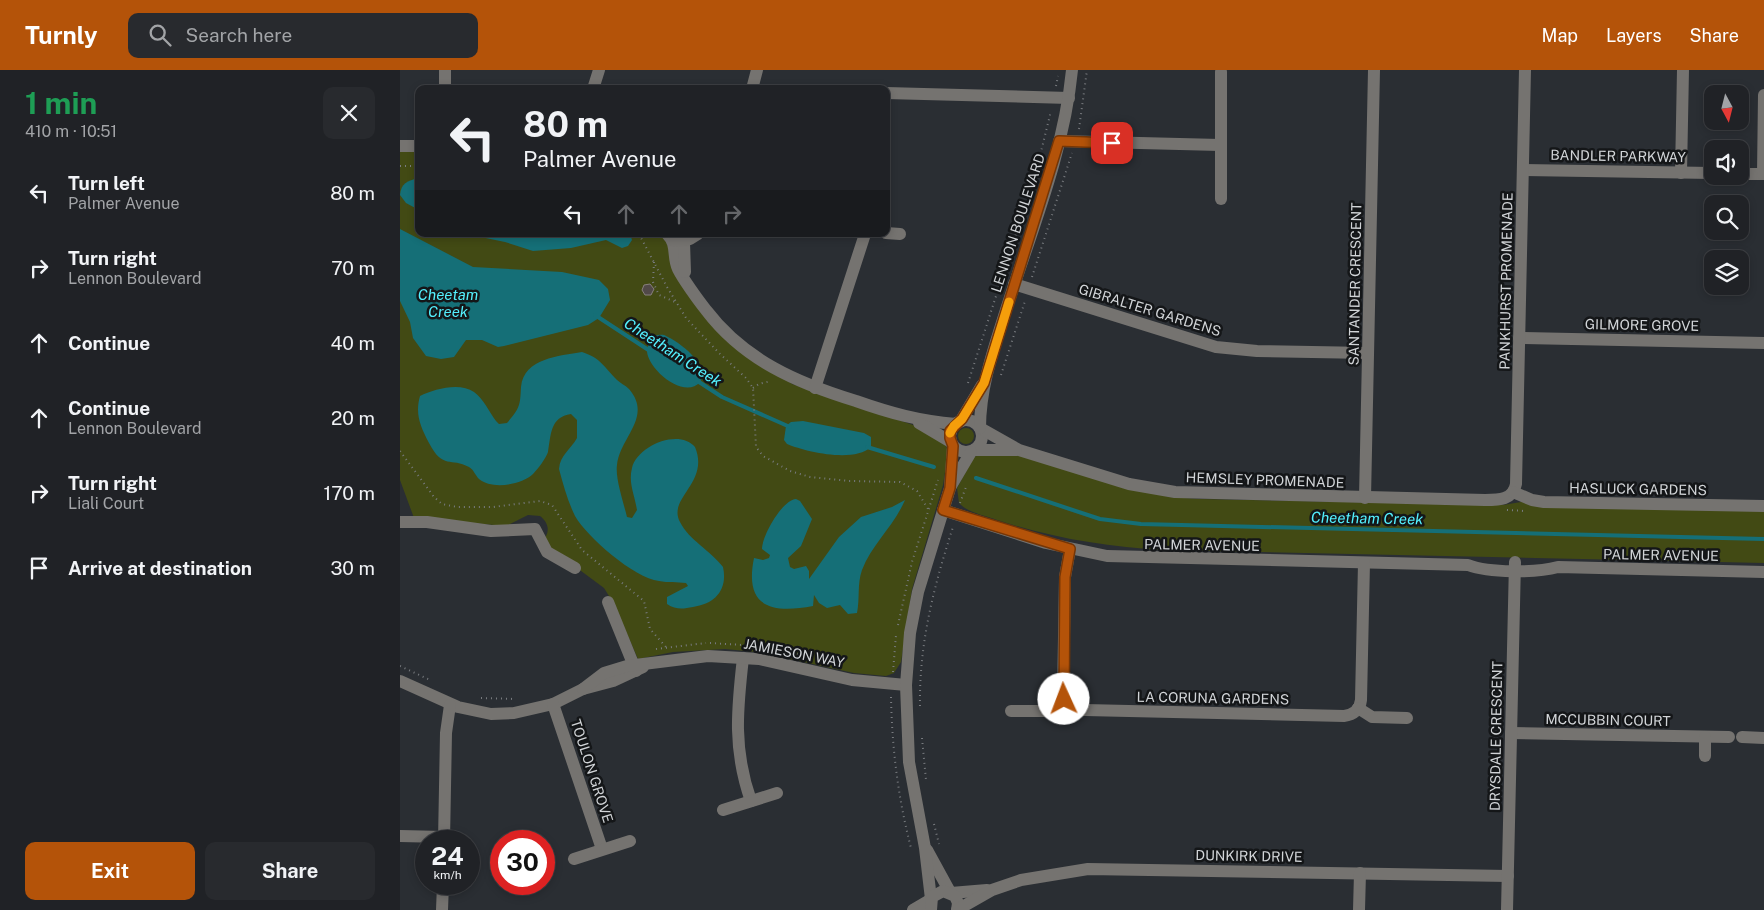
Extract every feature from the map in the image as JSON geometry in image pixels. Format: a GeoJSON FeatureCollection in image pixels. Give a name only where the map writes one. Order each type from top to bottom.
{"type":"FeatureCollection","features":[{"type":"Feature","properties":{"kind":"street"},"geometry":{"type":"LineString","coordinates":[[445,70],[445,85]]}},
{"type":"Feature","properties":{"kind":"street"},"geometry":{"type":"LineString","coordinates":[[593,85],[599,70]]}},
{"type":"Feature","properties":{"kind":"street"},"geometry":{"type":"LineString","coordinates":[[756,85],[757,70]]}},
{"type":"Feature","properties":{"kind":"street","name":"LENNON BOULEVARD"},"geometry":{"type":"LineString","coordinates":[[980,428],[984,383],[1059,141],[1069,98],[1072,70]]}},
{"type":"Feature","properties":{"kind":"street","name":"SANTANDER CRESCENT"},"geometry":{"type":"LineString","coordinates":[[1365,498],[1374,70]]}},
{"type":"Feature","properties":{"kind":"street","name":"PANKHURST PROMENADE"},"geometry":{"type":"LineString","coordinates":[[1513,492],[1516,484],[1526,70]]}},
{"type":"Feature","properties":{"kind":"street"},"geometry":{"type":"LineString","coordinates":[[1681,173],[1683,70]]}},
{"type":"Feature","properties":{"kind":"street"},"geometry":{"type":"LineString","coordinates":[[1221,72],[1221,199]]}},
{"type":"Feature","properties":{"kind":"street"},"geometry":{"type":"LineString","coordinates":[[890,92],[1054,96],[1069,98]]}},
{"type":"Feature","properties":{"kind":"street"},"geometry":{"type":"LineString","coordinates":[[1749,174],[1763,174],[1764,95]]}},
{"type":"Feature","properties":{"kind":"street"},"geometry":{"type":"LineString","coordinates":[[1059,141],[1220,145]]}},
{"type":"Feature","properties":{"kind":"street"},"geometry":{"type":"LineString","coordinates":[[400,146],[415,146]]}},
{"type":"Feature","properties":{"kind":"street","name":"BANDLER PARKWAY"},"geometry":{"type":"LineString","coordinates":[[1523,170],[1704,173]]}},
{"type":"Feature","properties":{"kind":"street"},"geometry":{"type":"LineString","coordinates":[[890,233],[900,234]]}},
{"type":"Feature","properties":{"kind":"street"},"geometry":{"type":"LineString","coordinates":[[677,237],[677,267],[715,321],[746,350],[773,369],[815,388],[912,419],[958,423],[970,421],[980,428],[981,442],[973,451],[950,488],[918,592],[910,633],[906,685],[909,762],[925,848],[931,903],[913,910]]}},
{"type":"Feature","properties":{"kind":"street"},"geometry":{"type":"LineString","coordinates":[[815,388],[864,237]]}},
{"type":"Feature","properties":{"kind":"street","name":"GIBRALTER GARDENS"},"geometry":{"type":"LineString","coordinates":[[1014,284],[1216,347],[1257,351],[1368,353]]}},
{"type":"Feature","properties":{"kind":"street","name":"GILMORE GROVE"},"geometry":{"type":"LineString","coordinates":[[1519,338],[1764,343]]}},
{"type":"Feature","properties":{"kind":"street","name":"LENNON BOULEVARD"},"geometry":{"type":"LineString","coordinates":[[958,423],[984,383]]}},
{"type":"Feature","properties":{"kind":"street"},"geometry":{"type":"LineString","coordinates":[[912,419],[962,452],[973,451]]}},
{"type":"Feature","properties":{"kind":"street"},"geometry":{"type":"LineString","coordinates":[[950,488],[952,444],[950,431],[958,423]]}},
{"type":"Feature","properties":{"kind":"street","name":"HEMSLEY PROMENADE"},"geometry":{"type":"LineString","coordinates":[[980,428],[1019,450],[1129,484],[1161,490],[1200,494],[1498,500],[1508,498],[1513,492]]}},
{"type":"Feature","properties":{"kind":"street","name":"HEMSLEY PROMENADE"},"geometry":{"type":"LineString","coordinates":[[973,451],[1019,450]]}},
{"type":"Feature","properties":{"kind":"street","name":"HASLUCK GARDENS"},"geometry":{"type":"LineString","coordinates":[[1513,492],[1532,500],[1544,502],[1764,506]]}},
{"type":"Feature","properties":{"kind":"street","name":"PALMER AVENUE"},"geometry":{"type":"LineString","coordinates":[[943,510],[1070,549],[1127,558],[1468,565],[1475,562],[1514,566],[1546,563],[1558,567],[1764,572]]}},
{"type":"Feature","properties":{"kind":"street"},"geometry":{"type":"LineString","coordinates":[[400,522],[428,522],[491,531],[535,529],[547,552],[575,568]]}},
{"type":"Feature","properties":{"kind":"street"},"geometry":{"type":"LineString","coordinates":[[1011,711],[1048,711],[1066,703],[1063,689],[1065,577],[1070,549]]}},
{"type":"Feature","properties":{"kind":"street"},"geometry":{"type":"LineString","coordinates":[[1364,563],[1361,700],[1358,708],[1372,717],[1407,718]]}},
{"type":"Feature","properties":{"kind":"street","name":"DRYSDALE CRESCENT"},"geometry":{"type":"LineString","coordinates":[[1507,910],[1514,566]]}},
{"type":"Feature","properties":{"kind":"street"},"geometry":{"type":"LineString","coordinates":[[608,602],[639,667]]}},
{"type":"Feature","properties":{"kind":"street","name":"JAMIESON WAY"},"geometry":{"type":"LineString","coordinates":[[400,681],[450,705],[473,711],[502,714],[526,712],[553,704],[582,689],[604,673],[694,657],[743,658],[772,662],[852,680],[906,685]]}},
{"type":"Feature","properties":{"kind":"street"},"geometry":{"type":"LineString","coordinates":[[743,658],[737,738],[741,770],[751,801]]}},
{"type":"Feature","properties":{"kind":"street","name":"LA CORUNA GARDENS"},"geometry":{"type":"LineString","coordinates":[[1066,703],[1074,709],[1085,710],[1344,716],[1353,714],[1358,708]]}},
{"type":"Feature","properties":{"kind":"street","name":"TOULON GROVE"},"geometry":{"type":"LineString","coordinates":[[553,704],[602,849]]}},
{"type":"Feature","properties":{"kind":"street"},"geometry":{"type":"LineString","coordinates":[[444,830],[446,724],[450,705]]}},
{"type":"Feature","properties":{"kind":"street","name":"MCCUBBIN COURT"},"geometry":{"type":"LineString","coordinates":[[1511,732],[1729,737]]}},
{"type":"Feature","properties":{"kind":"street"},"geometry":{"type":"LineString","coordinates":[[1705,737],[1705,756]]}},
{"type":"Feature","properties":{"kind":"street"},"geometry":{"type":"LineString","coordinates":[[1742,737],[1764,738]]}},
{"type":"Feature","properties":{"kind":"street"},"geometry":{"type":"LineString","coordinates":[[723,810],[778,792]]}},
{"type":"Feature","properties":{"kind":"street"},"geometry":{"type":"LineString","coordinates":[[400,836],[415,837]]}},
{"type":"Feature","properties":{"kind":"street"},"geometry":{"type":"LineString","coordinates":[[574,859],[630,841]]}},
{"type":"Feature","properties":{"kind":"street"},"geometry":{"type":"LineString","coordinates":[[925,848],[950,893],[957,900],[957,910]]}},
{"type":"Feature","properties":{"kind":"street","name":"DUNKIRK DRIVE"},"geometry":{"type":"LineString","coordinates":[[957,910],[992,890],[1036,876],[1088,869],[1508,876]]}},
{"type":"Feature","properties":{"kind":"street"},"geometry":{"type":"LineString","coordinates":[[1359,910],[1360,873]]}},
{"type":"Feature","properties":{"kind":"street","name":"DUNKIRK DRIVE"},"geometry":{"type":"LineString","coordinates":[[931,903],[938,892],[992,890]]}},
{"type":"Feature","properties":{"kind":"street"},"geometry":{"type":"LineString","coordinates":[[442,910],[443,895]]}},
{"type":"Feature","properties":{"kind":"path"},"geometry":{"type":"LineString","coordinates":[[965,391],[1046,140],[1058,70]]}},
{"type":"Feature","properties":{"kind":"path"},"geometry":{"type":"LineString","coordinates":[[999,379],[1075,142],[1087,70]]}},
{"type":"Feature","properties":{"kind":"path"},"geometry":{"type":"LineString","coordinates":[[400,166],[415,166]]}},
{"type":"Feature","properties":{"kind":"path"},"geometry":{"type":"LineString","coordinates":[[641,237],[675,302],[708,343],[746,378],[755,393],[755,442],[756,447],[763,456],[790,471],[810,477],[858,481],[896,480],[917,491],[928,509]]}},
{"type":"Feature","properties":{"kind":"path"},"geometry":{"type":"LineString","coordinates":[[654,259],[653,282],[659,295],[675,302]]}},
{"type":"Feature","properties":{"kind":"path"},"geometry":{"type":"LineString","coordinates":[[892,684],[896,639],[904,592],[939,475]]}},
{"type":"Feature","properties":{"kind":"path"},"geometry":{"type":"LineString","coordinates":[[920,708],[922,659],[928,612],[953,527]]}},
{"type":"Feature","properties":{"kind":"path"},"geometry":{"type":"LineString","coordinates":[[921,736],[926,780]]}},
{"type":"Feature","properties":{"kind":"path"},"geometry":{"type":"LineString","coordinates":[[932,816],[940,848]]}},
{"type":"Feature","properties":{"kind":"green space"},"geometry":{"type":"Polygon","coordinates":[[[400,151],[415,151],[415,237],[665,237],[690,295],[792,384],[919,427],[946,446],[948,452],[943,485],[912,589],[901,662],[894,673],[886,676],[854,673],[757,652],[725,649],[673,652],[638,659],[614,604],[604,588],[542,542],[548,529],[546,522],[540,516],[528,515],[506,526],[414,518],[400,480],[400,151]]]}},
{"type":"Feature","properties":{"kind":"green space"},"geometry":{"type":"Polygon","coordinates":[[[963,428],[969,428],[974,433],[972,442],[963,444],[958,439],[958,433],[963,428]]]}},
{"type":"Feature","properties":{"kind":"green space"},"geometry":{"type":"Polygon","coordinates":[[[1013,454],[1169,497],[1503,505],[1521,502],[1764,511],[1764,563],[1164,550],[1100,544],[1038,532],[972,511],[959,503],[957,488],[974,457],[979,455],[1013,454]]]}},
{"type":"Feature","properties":{"kind":"water"},"geometry":{"type":"Polygon","coordinates":[[[415,179],[415,208],[406,203],[400,195],[405,183],[415,179]]]}},
{"type":"Feature","properties":{"kind":"water","name":"Cheetam Creek"},"geometry":{"type":"Polygon","coordinates":[[[400,229],[473,267],[562,272],[599,280],[608,289],[610,300],[599,318],[588,325],[498,347],[482,340],[466,340],[454,357],[441,359],[426,356],[413,338],[410,322],[400,301],[400,229]]]}},
{"type":"Feature","properties":{"kind":"water"},"geometry":{"type":"Polygon","coordinates":[[[481,237],[631,237],[632,240],[628,246],[622,248],[606,240],[571,248],[533,251],[481,237]]]}},
{"type":"Feature","properties":{"kind":"water"},"geometry":{"type":"Polygon","coordinates":[[[655,336],[666,336],[692,355],[701,369],[702,376],[700,382],[693,387],[676,385],[659,372],[652,364],[647,349],[655,336]]]}},
{"type":"Feature","properties":{"kind":"water"},"geometry":{"type":"Polygon","coordinates":[[[582,352],[602,363],[617,380],[629,389],[638,409],[637,418],[619,455],[617,465],[618,484],[627,517],[632,518],[637,510],[631,484],[632,468],[635,460],[650,447],[669,439],[679,439],[695,447],[698,460],[697,471],[679,505],[678,513],[680,522],[694,540],[723,567],[724,583],[722,589],[708,603],[683,609],[667,604],[667,597],[688,586],[686,583],[659,581],[637,573],[600,545],[581,525],[570,505],[559,469],[564,456],[577,438],[577,420],[571,414],[564,416],[555,423],[551,433],[548,452],[535,472],[528,478],[506,485],[485,482],[479,479],[469,467],[443,460],[434,451],[426,437],[418,414],[420,396],[432,391],[462,387],[474,392],[480,398],[499,424],[507,423],[515,414],[524,377],[529,370],[544,360],[582,352]]]}},
{"type":"Feature","properties":{"kind":"water"},"geometry":{"type":"Polygon","coordinates":[[[803,421],[864,433],[871,437],[871,447],[863,452],[842,455],[817,453],[787,444],[784,440],[786,426],[791,422],[803,421]]]}},
{"type":"Feature","properties":{"kind":"water"},"geometry":{"type":"Polygon","coordinates":[[[796,499],[800,501],[812,519],[801,546],[788,558],[790,567],[794,569],[806,566],[809,571],[809,579],[839,537],[861,517],[892,507],[905,500],[871,552],[862,570],[857,613],[848,614],[840,605],[827,608],[819,603],[814,595],[813,606],[785,609],[773,607],[757,597],[753,587],[752,574],[754,558],[763,560],[769,558],[770,555],[762,549],[765,536],[779,512],[785,505],[796,499]]]}},
{"type":"Feature","properties":{"kind":"building"},"geometry":{"type":"Polygon","coordinates":[[[650,284],[654,289],[651,295],[645,295],[642,290],[644,285],[650,284]]]}},
{"type":"Feature","properties":{"kind":"waterway","name":"Cheetham Creek"},"geometry":{"type":"LineString","coordinates":[[595,315],[650,351]]}},
{"type":"Feature","properties":{"kind":"waterway","name":"Cheetham Creek"},"geometry":{"type":"LineString","coordinates":[[696,380],[722,397],[790,427]]}},
{"type":"Feature","properties":{"kind":"waterway","name":"Cheetham Creek"},"geometry":{"type":"LineString","coordinates":[[867,447],[934,467]]}},
{"type":"Feature","properties":{"kind":"waterway","name":"Cheetham Creek"},"geometry":{"type":"LineString","coordinates":[[976,478],[1100,519],[1141,524],[1764,539]]}},
{"type":"Feature","properties":{"kind":"slow traffic"},"geometry":{"type":"LineString","coordinates":[[950,433],[951,429],[960,422],[984,383],[1009,302]]}},
{"type":"Feature","properties":{"kind":"route"},"geometry":{"type":"LineString","coordinates":[[1064,699],[1065,577],[1070,549],[943,510],[950,488],[953,446],[950,431],[960,422],[984,383],[1059,141],[1112,143]]}}]}
